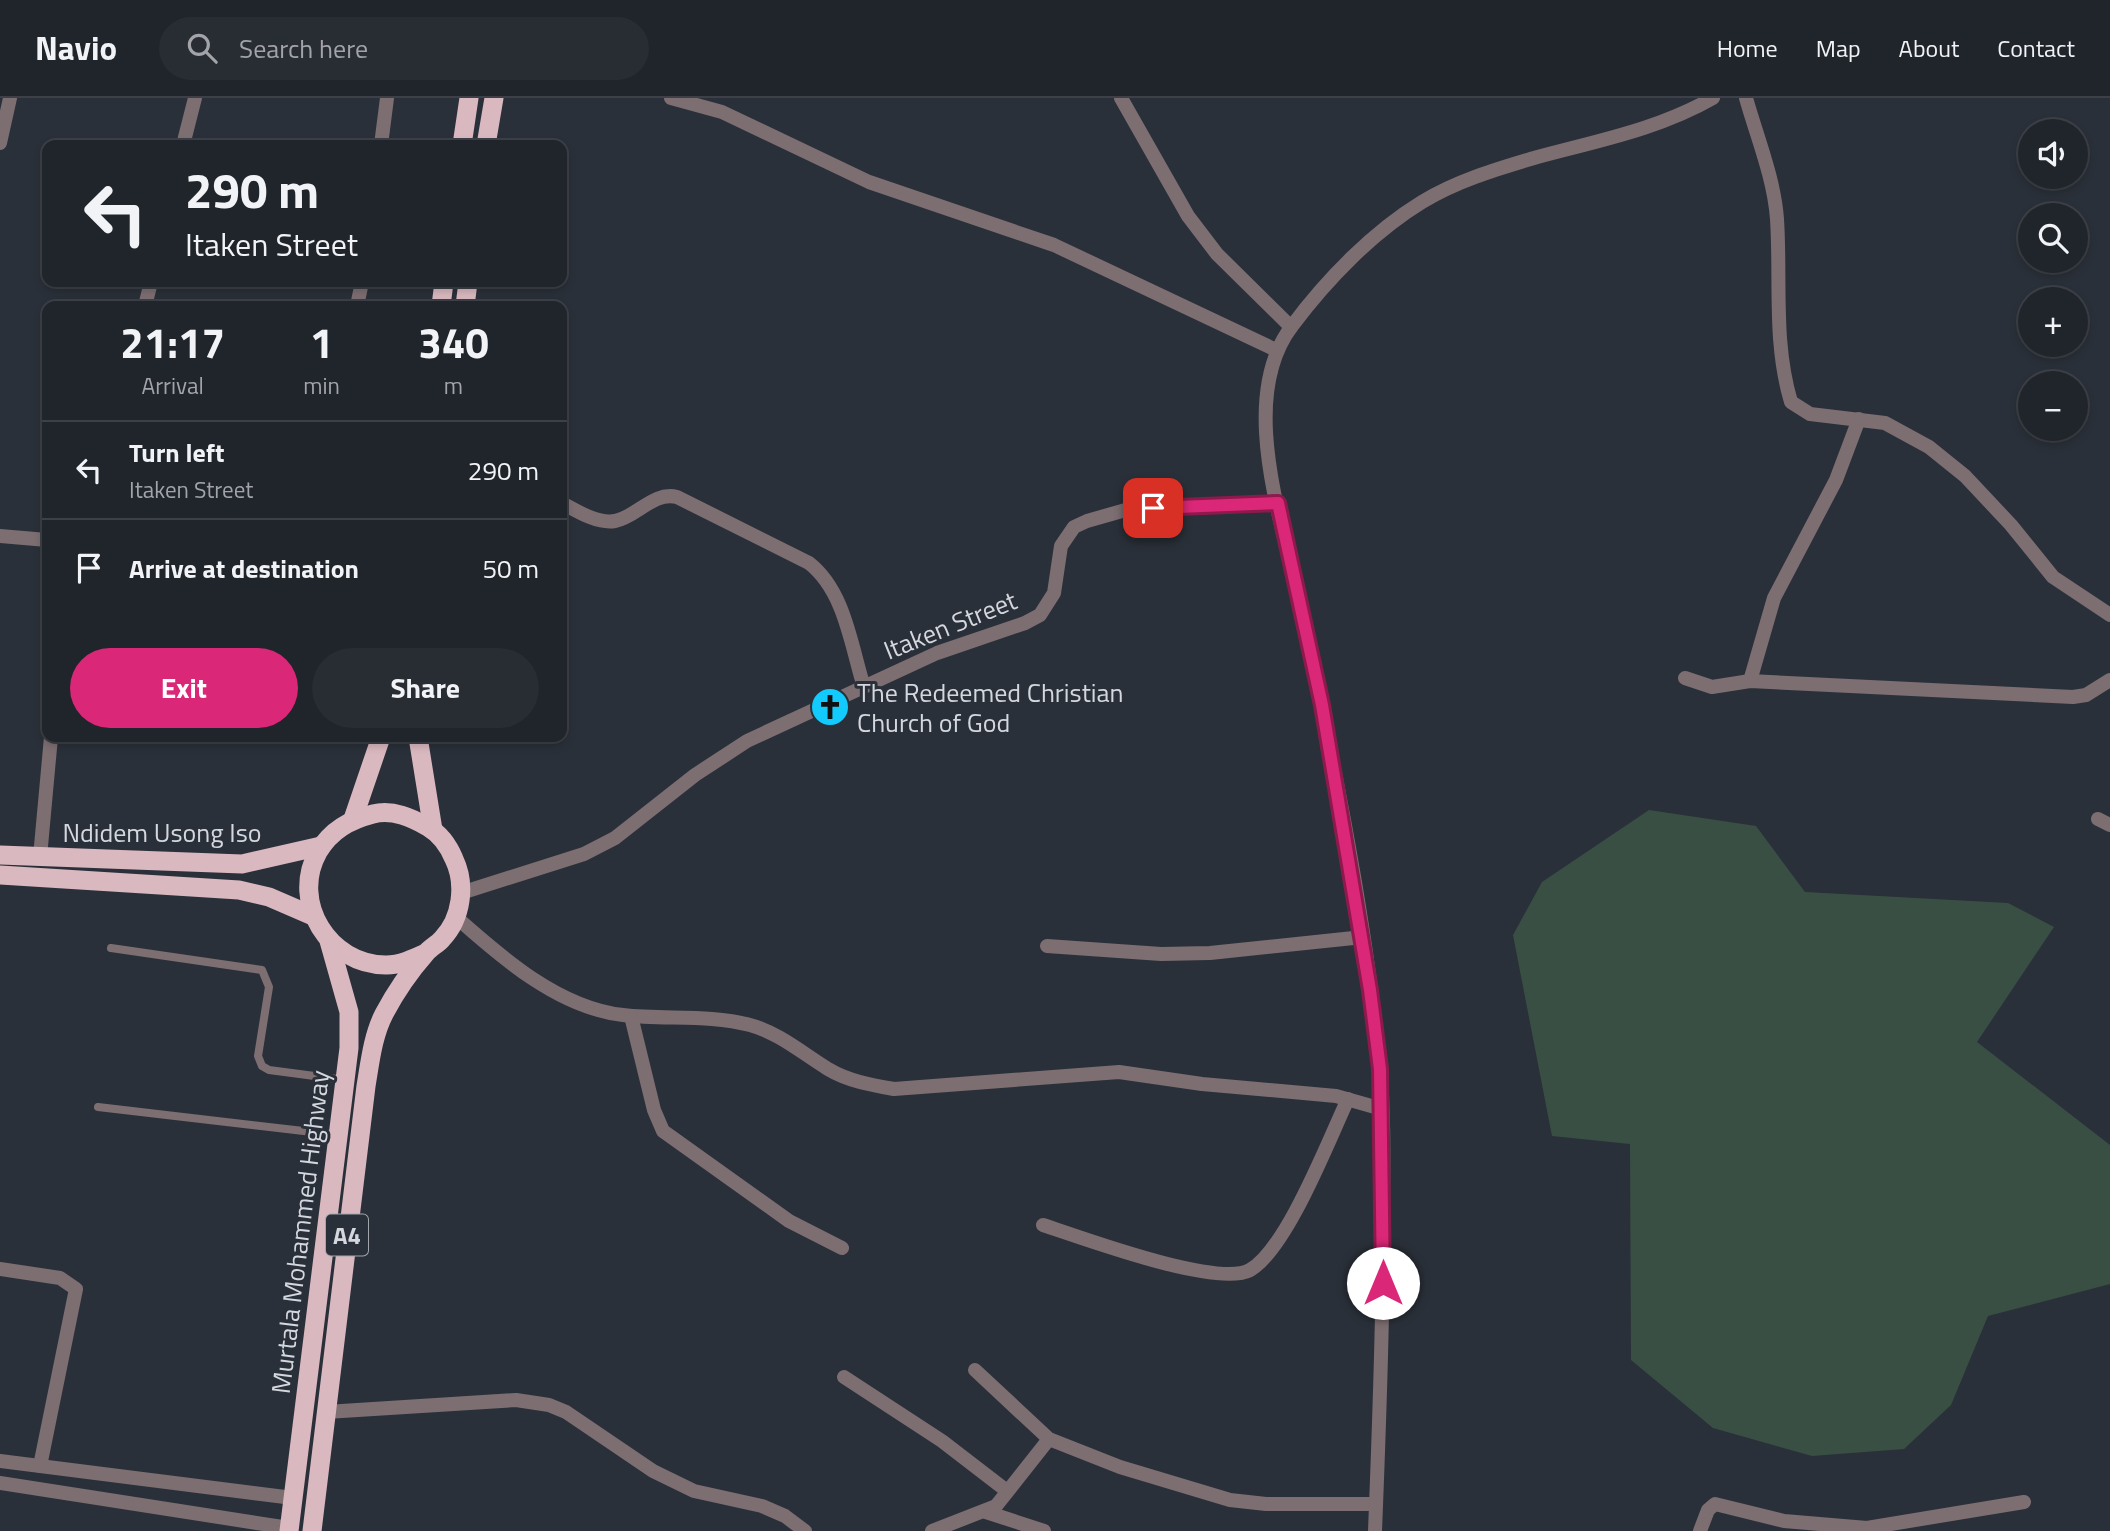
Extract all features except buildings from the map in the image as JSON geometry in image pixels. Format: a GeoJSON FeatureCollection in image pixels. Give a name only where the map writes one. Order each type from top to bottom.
{"type":"FeatureCollection","features":[{"type":"Feature","properties":{"kind":"highway"},"geometry":{"type":"LineString","coordinates":[[463,140],[469,98]]}},
{"type":"Feature","properties":{"kind":"highway"},"geometry":{"type":"LineString","coordinates":[[487,140],[494,98]]}},
{"type":"Feature","properties":{"kind":"highway"},"geometry":{"type":"LineString","coordinates":[[353,819],[379,742]]}},
{"type":"Feature","properties":{"kind":"highway","name":"A4"},"geometry":{"type":"LineString","coordinates":[[419,742],[433,830]]}},
{"type":"Feature","properties":{"kind":"highway","name":"A4"},"geometry":{"type":"LineString","coordinates":[[380,813],[408,816],[433,830],[459,869],[461,893],[456,916],[444,937],[426,953],[397,963],[365,962],[346,954],[330,941],[313,916],[309,880],[321,846],[335,830],[353,819],[380,813]]}},
{"type":"Feature","properties":{"kind":"highway","name":"Ndidem Usong Iso"},"geometry":{"type":"LineString","coordinates":[[0,855],[242,864],[321,846]]}},
{"type":"Feature","properties":{"kind":"highway","name":"Ndidem Usong Iso"},"geometry":{"type":"LineString","coordinates":[[0,875],[239,890],[269,897],[313,916]]}},
{"type":"Feature","properties":{"kind":"highway","name":"Murtala Mohammed Highway"},"geometry":{"type":"LineString","coordinates":[[289,1529],[345,1080],[349,1012],[330,941]]}},
{"type":"Feature","properties":{"kind":"highway","name":"Murtala Mohammed Highway"},"geometry":{"type":"LineString","coordinates":[[312,1531],[366,1086],[373,1048],[383,1016],[426,953]]}},
{"type":"Feature","properties":{"kind":"street"},"geometry":{"type":"LineString","coordinates":[[0,143],[9,98]]}},
{"type":"Feature","properties":{"kind":"street"},"geometry":{"type":"LineString","coordinates":[[184,140],[194,98]]}},
{"type":"Feature","properties":{"kind":"street"},"geometry":{"type":"LineString","coordinates":[[382,140],[387,98]]}},
{"type":"Feature","properties":{"kind":"street"},"geometry":{"type":"LineString","coordinates":[[671,98],[722,112],[869,182],[1054,245],[1276,350]]}},
{"type":"Feature","properties":{"kind":"street"},"geometry":{"type":"LineString","coordinates":[[1121,98],[1188,216],[1217,254],[1290,327]]}},
{"type":"Feature","properties":{"kind":"street"},"geometry":{"type":"LineString","coordinates":[[1375,1531],[1382,1359],[1380,1069],[1363,937],[1322,705],[1278,503],[1265,423],[1267,382],[1276,350],[1290,327],[1335,275],[1379,234],[1431,197],[1509,166],[1656,126],[1713,98]]}},
{"type":"Feature","properties":{"kind":"street"},"geometry":{"type":"LineString","coordinates":[[1746,98],[1772,189],[1777,218],[1779,340],[1791,402],[1810,414],[1885,423],[1929,447],[1965,476],[2011,525],[2053,577],[2110,615]]}},
{"type":"Feature","properties":{"kind":"street"},"geometry":{"type":"LineString","coordinates":[[1750,681],[1774,597],[1836,480],[1859,419]]}},
{"type":"Feature","properties":{"kind":"street"},"geometry":{"type":"LineString","coordinates":[[567,505],[600,520],[614,521],[660,497],[677,497],[809,563],[822,573],[834,591],[864,687]]}},
{"type":"Feature","properties":{"kind":"street","name":"Itaken Street"},"geometry":{"type":"LineString","coordinates":[[461,893],[584,854],[615,838],[695,775],[747,741],[937,653],[1040,615],[1054,593],[1061,546],[1074,527],[1129,509],[1278,503]]}},
{"type":"Feature","properties":{"kind":"street"},"geometry":{"type":"LineString","coordinates":[[0,536],[42,540]]}},
{"type":"Feature","properties":{"kind":"street"},"geometry":{"type":"LineString","coordinates":[[1685,678],[1712,687],[1750,681],[2073,697],[2086,695],[2110,680]]}},
{"type":"Feature","properties":{"kind":"street"},"geometry":{"type":"LineString","coordinates":[[40,857],[51,742]]}},
{"type":"Feature","properties":{"kind":"street"},"geometry":{"type":"LineString","coordinates":[[456,916],[528,977],[594,1007],[631,1016],[748,1024],[770,1031],[830,1070],[858,1082],[894,1089],[1096,1071],[1348,1099],[1382,1109]]}},
{"type":"Feature","properties":{"kind":"street"},"geometry":{"type":"LineString","coordinates":[[1047,946],[1161,954],[1210,953],[1363,937]]}},
{"type":"Feature","properties":{"kind":"street"},"geometry":{"type":"LineString","coordinates":[[631,1016],[654,1110],[663,1130],[789,1221],[842,1248]]}},
{"type":"Feature","properties":{"kind":"street"},"geometry":{"type":"LineString","coordinates":[[1043,1225],[1132,1254],[1215,1275],[1234,1276],[1249,1271],[1270,1251],[1298,1204],[1348,1099]]}},
{"type":"Feature","properties":{"kind":"street"},"geometry":{"type":"LineString","coordinates":[[0,1269],[60,1278],[76,1289],[40,1466]]}},
{"type":"Feature","properties":{"kind":"street"},"geometry":{"type":"LineString","coordinates":[[975,1370],[1049,1439],[1120,1467],[1230,1500],[1266,1504],[1376,1504]]}},
{"type":"Feature","properties":{"kind":"street"},"geometry":{"type":"LineString","coordinates":[[844,1377],[942,1441],[1007,1491]]}},
{"type":"Feature","properties":{"kind":"street"},"geometry":{"type":"LineString","coordinates":[[326,1412],[516,1400],[549,1405],[566,1412],[653,1471],[694,1491],[762,1506],[785,1516],[805,1531]]}},
{"type":"Feature","properties":{"kind":"street"},"geometry":{"type":"LineString","coordinates":[[932,1531],[986,1512],[1007,1491],[1049,1439]]}},
{"type":"Feature","properties":{"kind":"street"},"geometry":{"type":"LineString","coordinates":[[0,1461],[293,1498]]}},
{"type":"Feature","properties":{"kind":"street"},"geometry":{"type":"LineString","coordinates":[[0,1483],[289,1529]]}},
{"type":"Feature","properties":{"kind":"street"},"geometry":{"type":"LineString","coordinates":[[1700,1531],[1708,1510],[1715,1504],[1784,1521],[1867,1528],[2024,1502]]}},
{"type":"Feature","properties":{"kind":"street"},"geometry":{"type":"LineString","coordinates":[[986,1512],[1044,1531]]}},
{"type":"Feature","properties":{"kind":"lane"},"geometry":{"type":"LineString","coordinates":[[111,948],[262,970],[269,987],[258,1056],[262,1066],[269,1070],[345,1080]]}},
{"type":"Feature","properties":{"kind":"lane"},"geometry":{"type":"LineString","coordinates":[[99,1107],[338,1135]]}},
{"type":"Feature","properties":{"kind":"green space"},"geometry":{"type":"Polygon","coordinates":[[[1649,810],[1756,826],[1805,892],[2008,903],[2054,927],[1977,1042],[2110,1145],[2110,1284],[1988,1316],[1951,1405],[1904,1449],[1812,1456],[1713,1428],[1631,1360],[1630,1144],[1552,1136],[1513,935],[1542,882],[1649,810]]]}},
{"type":"Feature","properties":{"kind":"place","name":"The Redeemed Christian Church of God"},"geometry":{"type":"Point","coordinates":[830,707]}},
{"type":"Feature","properties":{"kind":"route"},"geometry":{"type":"LineString","coordinates":[[1153,508],[1278,503],[1322,705],[1363,937],[1380,1069],[1384,1154],[1383,1283]]}}]}
